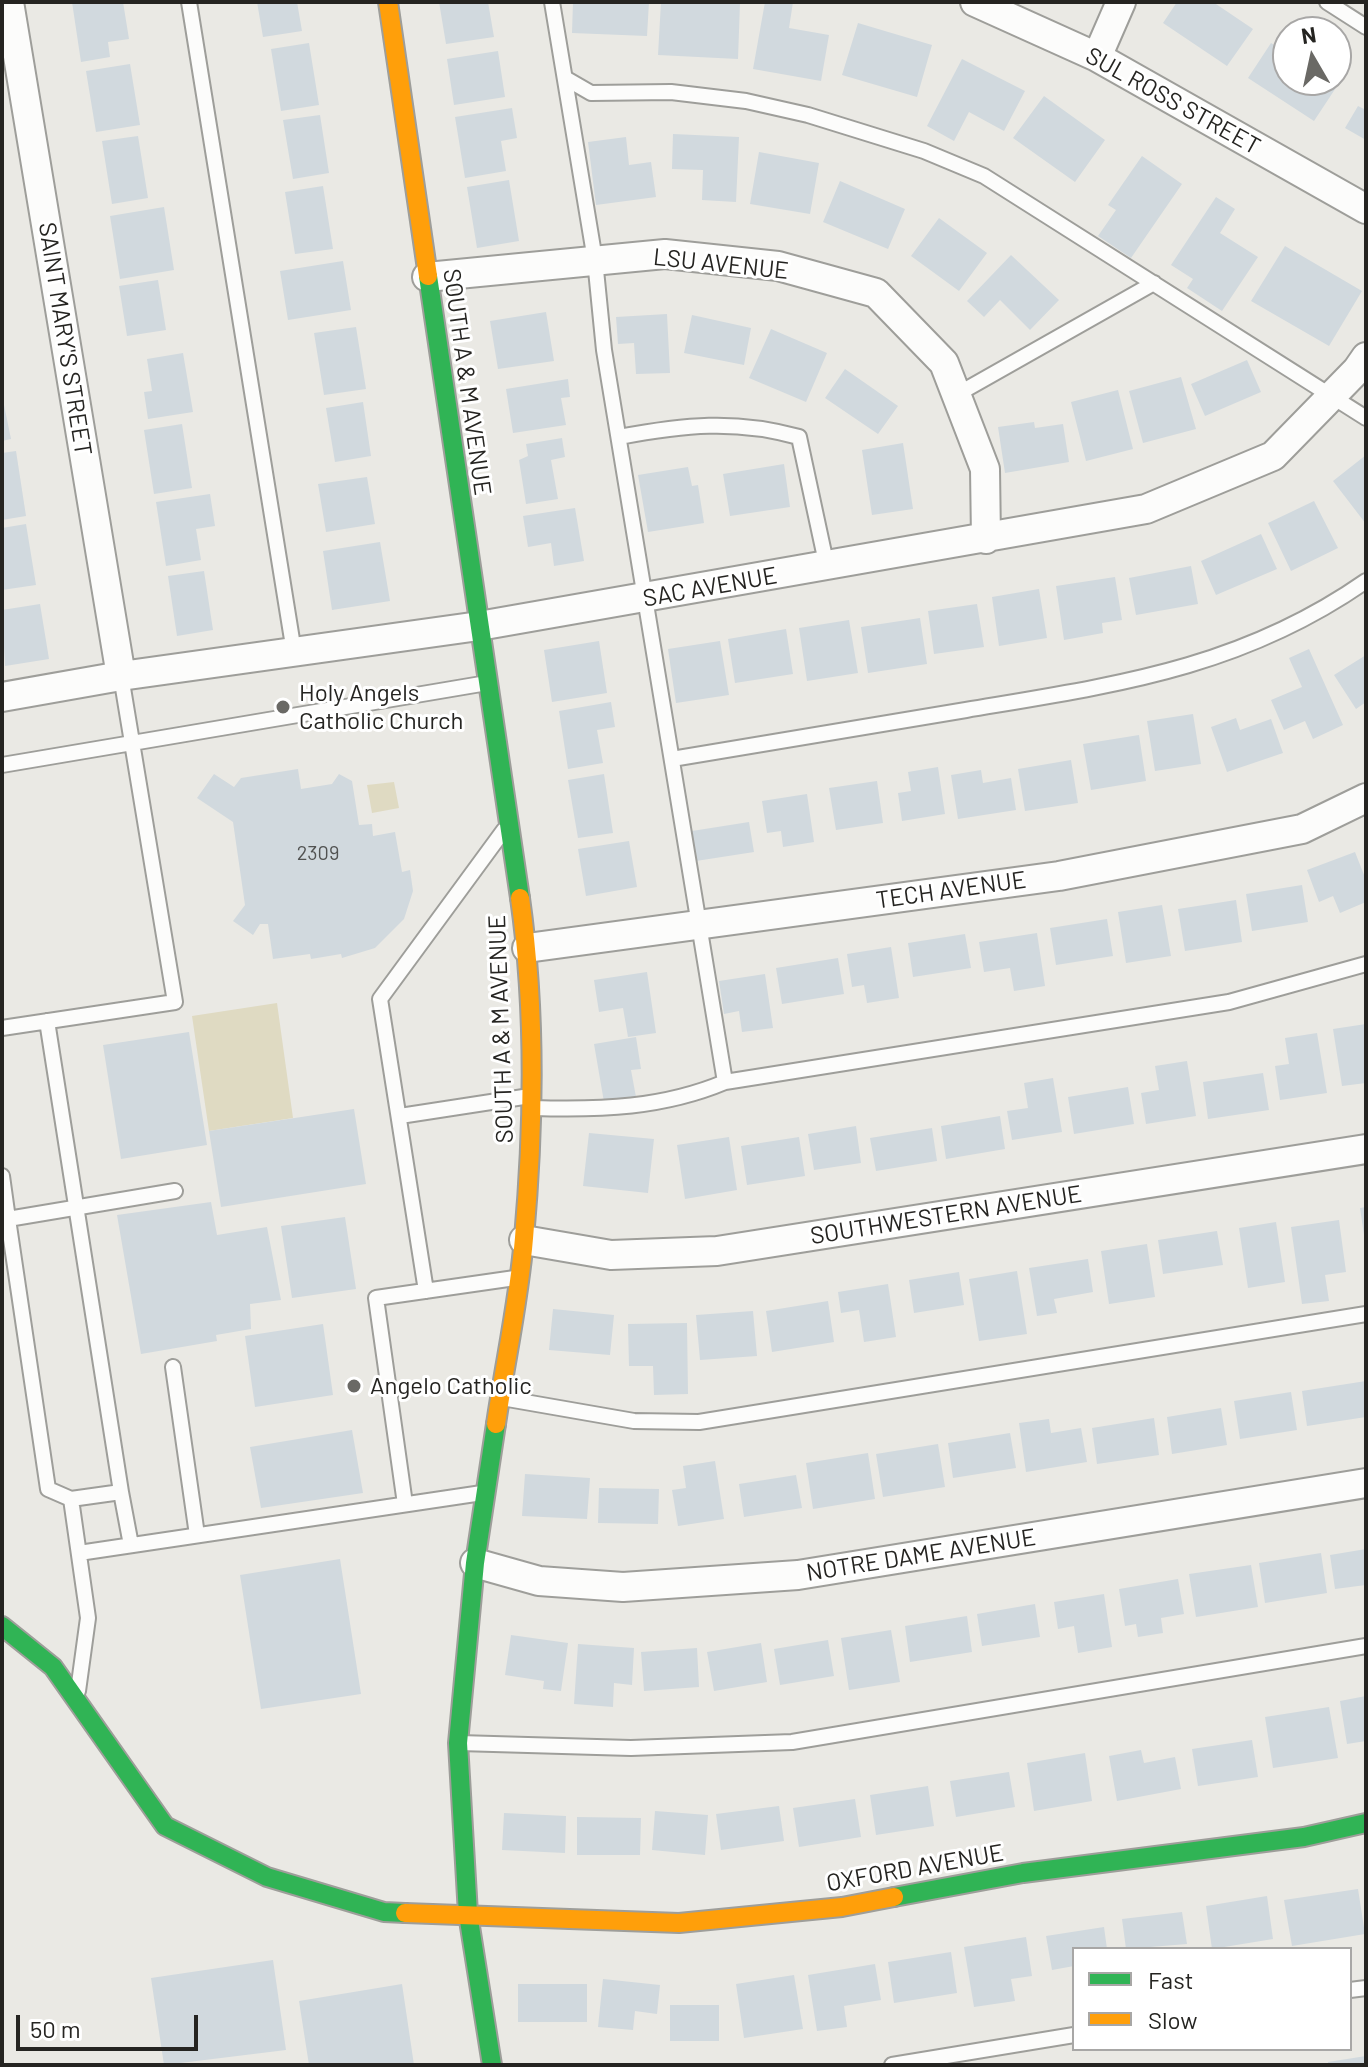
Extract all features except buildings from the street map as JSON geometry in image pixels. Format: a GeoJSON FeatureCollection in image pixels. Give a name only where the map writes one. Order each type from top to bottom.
{"type":"FeatureCollection","features":[{"type":"Feature","properties":{"kind":"street","name":"SAINT MARY'S STREET"},"geometry":{"type":"LineString","coordinates":[[9,2],[121,676]]}},
{"type":"Feature","properties":{"kind":"street","name":"SOUTH A & M AVENUE"},"geometry":{"type":"LineString","coordinates":[[388,2],[527,948],[532,1102],[524,1240],[475,1563],[458,1743],[468,1914],[492,2065]]}},
{"type":"Feature","properties":{"kind":"street","name":"SUL ROSS STREET"},"geometry":{"type":"LineString","coordinates":[[975,2],[1097,57],[1366,209]]}},
{"type":"Feature","properties":{"kind":"street"},"geometry":{"type":"LineString","coordinates":[[1097,57],[1121,2]]}},
{"type":"Feature","properties":{"kind":"street","name":"LSU AVENUE"},"geometry":{"type":"LineString","coordinates":[[427,277],[665,254],[778,266],[876,293],[944,363],[985,469],[986,539]]}},
{"type":"Feature","properties":{"kind":"street","name":"SAC AVENUE"},"geometry":{"type":"LineString","coordinates":[[2,697],[121,676],[479,626],[1146,509],[1273,456],[1366,357]]}},
{"type":"Feature","properties":{"kind":"street","name":"TECH AVENUE"},"geometry":{"type":"LineString","coordinates":[[527,948],[1074,873],[1302,829],[1366,798]]}},
{"type":"Feature","properties":{"kind":"street","name":"SOUTHWESTERN AVENUE"},"geometry":{"type":"LineString","coordinates":[[524,1240],[611,1255],[717,1251],[1366,1149]]}},
{"type":"Feature","properties":{"kind":"street","name":"NOTRE DAME AVENUE"},"geometry":{"type":"LineString","coordinates":[[475,1563],[539,1581],[623,1587],[798,1575],[1366,1483]]}},
{"type":"Feature","properties":{"kind":"street","name":"OXFORD AVENUE"},"geometry":{"type":"LineString","coordinates":[[2,1626],[53,1667],[165,1826],[267,1877],[384,1912],[679,1923],[828,1908],[1023,1873],[1304,1837],[1366,1823]]}},
{"type":"Feature","properties":{"kind":"lane"},"geometry":{"type":"LineString","coordinates":[[189,2],[294,652]]}},
{"type":"Feature","properties":{"kind":"lane"},"geometry":{"type":"LineString","coordinates":[[552,2],[595,260],[604,350],[725,1082]]}},
{"type":"Feature","properties":{"kind":"lane"},"geometry":{"type":"LineString","coordinates":[[1327,2],[1366,27]]}},
{"type":"Feature","properties":{"kind":"lane"},"geometry":{"type":"LineString","coordinates":[[565,78],[591,93],[671,92],[746,101],[820,119],[924,151],[984,176],[1366,418]]}},
{"type":"Feature","properties":{"kind":"lane"},"geometry":{"type":"LineString","coordinates":[[956,395],[1154,283]]}},
{"type":"Feature","properties":{"kind":"lane"},"geometry":{"type":"LineString","coordinates":[[619,437],[684,424],[763,427],[799,437],[827,567]]}},
{"type":"Feature","properties":{"kind":"lane"},"geometry":{"type":"LineString","coordinates":[[672,759],[1117,684],[1235,652],[1320,613],[1366,581]]}},
{"type":"Feature","properties":{"kind":"lane"},"geometry":{"type":"LineString","coordinates":[[2,1028],[175,1002],[121,676]]}},
{"type":"Feature","properties":{"kind":"lane"},"geometry":{"type":"LineString","coordinates":[[2,765],[488,683]]}},
{"type":"Feature","properties":{"kind":"lane"},"geometry":{"type":"LineString","coordinates":[[426,1291],[380,999],[509,823]]}},
{"type":"Feature","properties":{"kind":"lane"},"geometry":{"type":"LineString","coordinates":[[400,1116],[532,1102],[600,1110],[651,1104],[694,1095],[725,1082],[1229,1002],[1366,964]]}},
{"type":"Feature","properties":{"kind":"lane"},"geometry":{"type":"LineString","coordinates":[[47,1021],[131,1545]]}},
{"type":"Feature","properties":{"kind":"lane"},"geometry":{"type":"LineString","coordinates":[[2,1176],[48,1489],[71,1499],[121,1492]]}},
{"type":"Feature","properties":{"kind":"lane"},"geometry":{"type":"LineString","coordinates":[[8,1219],[175,1191]]}},
{"type":"Feature","properties":{"kind":"lane"},"geometry":{"type":"LineString","coordinates":[[405,1504],[376,1298],[518,1278]]}},
{"type":"Feature","properties":{"kind":"lane"},"geometry":{"type":"LineString","coordinates":[[502,1397],[634,1421],[699,1422],[1366,1314]]}},
{"type":"Feature","properties":{"kind":"lane"},"geometry":{"type":"LineString","coordinates":[[173,1367],[197,1535]]}},
{"type":"Feature","properties":{"kind":"lane"},"geometry":{"type":"LineString","coordinates":[[79,1553],[485,1492]]}},
{"type":"Feature","properties":{"kind":"lane"},"geometry":{"type":"LineString","coordinates":[[71,1499],[88,1618],[77,1699]]}},
{"type":"Feature","properties":{"kind":"lane"},"geometry":{"type":"LineString","coordinates":[[458,1743],[645,1748],[792,1742],[1366,1646]]}},
{"type":"Feature","properties":{"kind":"lane"},"geometry":{"type":"LineString","coordinates":[[892,2065],[1072,2035]]}},
{"type":"Feature","properties":{"kind":"shaded area"},"geometry":{"type":"Polygon","coordinates":[[[394,782],[399,808],[372,813],[367,785],[394,782]]]}},
{"type":"Feature","properties":{"kind":"shaded area"},"geometry":{"type":"Polygon","coordinates":[[[277,1003],[293,1118],[209,1131],[192,1016],[277,1003]]]}},
{"type":"Feature","properties":{"kind":"traffic: fast"},"geometry":{"type":"LineString","coordinates":[[428,276],[520,898]]}},
{"type":"Feature","properties":{"kind":"traffic: fast"},"geometry":{"type":"LineString","coordinates":[[492,2065],[468,1914],[458,1743],[475,1563],[496,1424]]}},
{"type":"Feature","properties":{"kind":"traffic: fast"},"geometry":{"type":"LineString","coordinates":[[2,1626],[53,1667],[165,1826],[267,1877],[384,1912],[405,1913]]}},
{"type":"Feature","properties":{"kind":"traffic: fast"},"geometry":{"type":"LineString","coordinates":[[894,1897],[1023,1873],[1304,1837],[1366,1823]]}},
{"type":"Feature","properties":{"kind":"traffic: slow"},"geometry":{"type":"LineString","coordinates":[[388,2],[428,276]]}},
{"type":"Feature","properties":{"kind":"traffic: slow"},"geometry":{"type":"LineString","coordinates":[[496,1424],[522,1261],[530,1153],[531,1025],[520,898]]}},
{"type":"Feature","properties":{"kind":"traffic: slow"},"geometry":{"type":"LineString","coordinates":[[405,1913],[679,1923],[842,1907],[894,1897]]}},
{"type":"Feature","properties":{"kind":"place","name":"Holy Angels Catholic Church"},"geometry":{"type":"Point","coordinates":[283,707]}},
{"type":"Feature","properties":{"kind":"place","name":"Angelo Catholic"},"geometry":{"type":"Point","coordinates":[354,1386]}}]}
